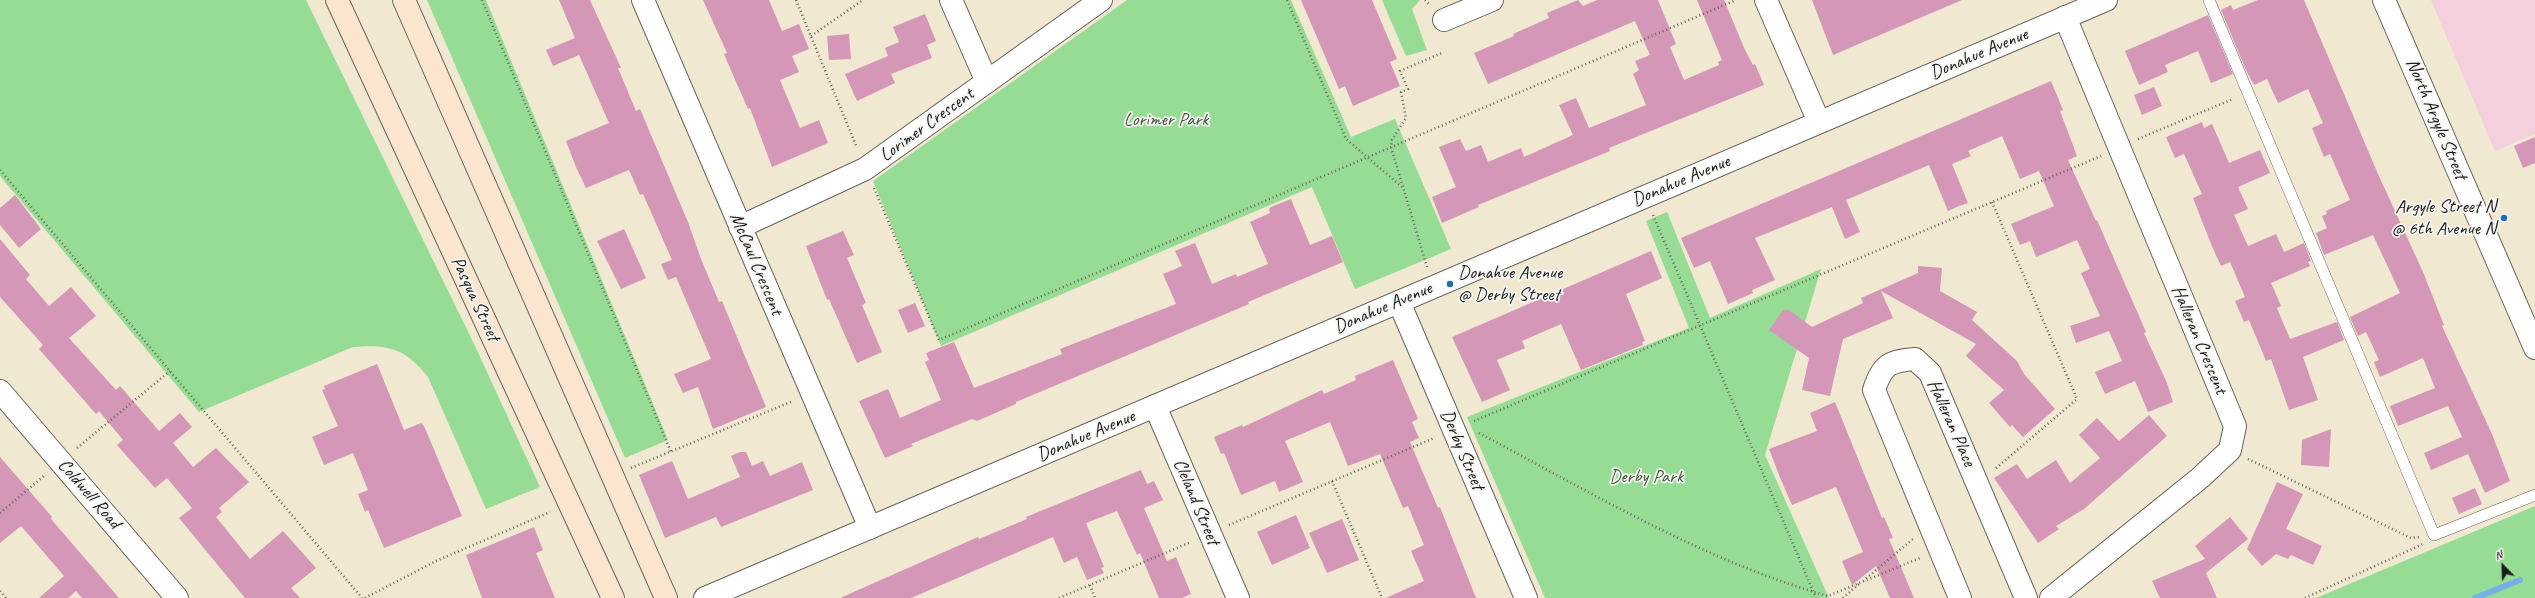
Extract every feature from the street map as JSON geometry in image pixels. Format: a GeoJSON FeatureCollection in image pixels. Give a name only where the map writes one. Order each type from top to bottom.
{"type":"FeatureCollection","features":[{"type":"Feature","properties":{"kind":"main road","name":"Pasqua Street"},"geometry":{"type":"LineString","coordinates":[[337,0],[612,598]]}},
{"type":"Feature","properties":{"kind":"main road"},"geometry":{"type":"LineString","coordinates":[[404,0],[614,476],[666,598]]}},
{"type":"Feature","properties":{"kind":"street","name":"McCaul Crescent"},"geometry":{"type":"LineString","coordinates":[[643,0],[870,528]]}},
{"type":"Feature","properties":{"kind":"street"},"geometry":{"type":"LineString","coordinates":[[951,0],[987,82]]}},
{"type":"Feature","properties":{"kind":"street","name":"Lorimer Crescent"},"geometry":{"type":"LineString","coordinates":[[740,227],[866,169],[1101,0]]}},
{"type":"Feature","properties":{"kind":"street"},"geometry":{"type":"LineString","coordinates":[[1444,20],[1492,0]]}},
{"type":"Feature","properties":{"kind":"street"},"geometry":{"type":"LineString","coordinates":[[1766,0],[1819,122]]}},
{"type":"Feature","properties":{"kind":"street","name":"Donahue Avenue"},"geometry":{"type":"LineString","coordinates":[[705,598],[2106,0]]}},
{"type":"Feature","properties":{"kind":"street","name":"North Argyle Street"},"geometry":{"type":"LineString","coordinates":[[2384,0],[2532,335]]}},
{"type":"Feature","properties":{"kind":"street","name":"Halleran Crescent"},"geometry":{"type":"LineString","coordinates":[[2065,17],[2235,426],[2230,450]]}},
{"type":"Feature","properties":{"kind":"street","name":"Derby Street"},"geometry":{"type":"LineString","coordinates":[[1399,302],[1526,598]]}},
{"type":"Feature","properties":{"kind":"street","name":"Halleran Place"},"geometry":{"type":"LineString","coordinates":[[1960,598],[1939,551],[1874,390],[1879,374],[1893,361],[1915,359],[1930,373],[2026,598]]}},
{"type":"Feature","properties":{"kind":"street","name":"Coldwell Road"},"geometry":{"type":"LineString","coordinates":[[0,391],[177,598]]}},
{"type":"Feature","properties":{"kind":"street","name":"Cleland Street"},"geometry":{"type":"LineString","coordinates":[[1155,406],[1238,598]]}},
{"type":"Feature","properties":{"kind":"street"},"geometry":{"type":"LineString","coordinates":[[2051,598],[2200,478],[2230,450]]}},
{"type":"Feature","properties":{"kind":"lane"},"geometry":{"type":"LineString","coordinates":[[2209,0],[2434,535],[2535,495]]}},
{"type":"Feature","properties":{"kind":"path"},"geometry":{"type":"LineString","coordinates":[[482,0],[671,452]]}},
{"type":"Feature","properties":{"kind":"path"},"geometry":{"type":"LineString","coordinates":[[796,0],[939,340],[1736,0]]}},
{"type":"Feature","properties":{"kind":"path"},"geometry":{"type":"LineString","coordinates":[[811,36],[862,0]]}},
{"type":"Feature","properties":{"kind":"path"},"geometry":{"type":"LineString","coordinates":[[1287,0],[1346,139],[1365,157],[1403,187]]}},
{"type":"Feature","properties":{"kind":"path"},"geometry":{"type":"LineString","coordinates":[[1434,286],[1391,147],[1392,140],[1406,118],[1401,92],[1408,89],[1400,71],[1442,53]]}},
{"type":"Feature","properties":{"kind":"path"},"geometry":{"type":"LineString","coordinates":[[1059,598],[1332,481],[1454,432],[1699,325],[1992,202],[2248,92]]}},
{"type":"Feature","properties":{"kind":"path"},"geometry":{"type":"LineString","coordinates":[[0,170],[363,598],[436,561],[569,504]]}},
{"type":"Feature","properties":{"kind":"path"},"geometry":{"type":"LineString","coordinates":[[1645,196],[1816,598]]}},
{"type":"Feature","properties":{"kind":"path"},"geometry":{"type":"LineString","coordinates":[[1978,484],[2077,399],[1992,202]]}},
{"type":"Feature","properties":{"kind":"path"},"geometry":{"type":"LineString","coordinates":[[0,513],[170,371]]}},
{"type":"Feature","properties":{"kind":"path"},"geometry":{"type":"LineString","coordinates":[[614,476],[812,394]]}},
{"type":"Feature","properties":{"kind":"path"},"geometry":{"type":"LineString","coordinates":[[1454,432],[1472,430],[1671,534],[1777,581],[1828,596],[1939,551]]}},
{"type":"Feature","properties":{"kind":"path"},"geometry":{"type":"LineString","coordinates":[[2230,450],[2411,538],[2434,535]]}},
{"type":"Feature","properties":{"kind":"path"},"geometry":{"type":"LineString","coordinates":[[1332,481],[1382,598]]}},
{"type":"Feature","properties":{"kind":"path"},"geometry":{"type":"LineString","coordinates":[[1843,598],[1929,525]]}},
{"type":"Feature","properties":{"kind":"path"},"geometry":{"type":"LineString","coordinates":[[2306,598],[2417,549],[2434,535]]}},
{"type":"Feature","properties":{"kind":"path"},"geometry":{"type":"LineString","coordinates":[[1090,585],[1095,598]]}},
{"type":"Feature","properties":{"kind":"path"},"geometry":{"type":"LineString","coordinates":[[0,591],[6,598]]}},
{"type":"Feature","properties":{"kind":"shaded area"},"geometry":{"type":"Polygon","coordinates":[[[2431,0],[2535,0],[2535,134],[2495,151],[2431,0]]]}},
{"type":"Feature","properties":{"kind":"green space"},"geometry":{"type":"Polygon","coordinates":[[[0,0],[306,0],[475,346],[540,487],[486,509],[428,377],[412,360],[404,354],[387,348],[377,346],[353,347],[199,412],[0,176],[0,0]]]}},
{"type":"Feature","properties":{"kind":"green space"},"geometry":{"type":"Polygon","coordinates":[[[427,0],[486,0],[668,440],[625,458],[427,0]]]}},
{"type":"Feature","properties":{"kind":"green space","name":"Lorimer Park"},"geometry":{"type":"Polygon","coordinates":[[[1127,0],[1291,0],[1351,137],[1395,119],[1451,249],[1355,289],[1312,187],[941,346],[873,181],[1127,0]]]}},
{"type":"Feature","properties":{"kind":"green space"},"geometry":{"type":"Polygon","coordinates":[[[1382,0],[1420,0],[1412,9],[1427,50],[1406,56],[1382,0]]]}},
{"type":"Feature","properties":{"kind":"green space","name":"Derby Park"},"geometry":{"type":"Polygon","coordinates":[[[1667,212],[1710,318],[1821,269],[1765,455],[1829,598],[1545,598],[1467,417],[1689,328],[1646,221],[1667,212]]]}},
{"type":"Feature","properties":{"kind":"green space"},"geometry":{"type":"Polygon","coordinates":[[[2535,506],[2535,598],[2316,598],[2535,506]]]}},
{"type":"Feature","properties":{"kind":"building"},"geometry":{"type":"Polygon","coordinates":[[[559,0],[590,0],[621,68],[618,68],[636,111],[640,109],[688,222],[701,259],[719,302],[722,301],[766,407],[713,429],[698,387],[683,393],[674,374],[711,359],[676,277],[668,280],[661,264],[672,260],[643,194],[640,195],[629,170],[586,188],[576,167],[566,141],[609,123],[579,55],[553,66],[546,50],[575,38],[559,0]]]}},
{"type":"Feature","properties":{"kind":"building"},"geometry":{"type":"Polygon","coordinates":[[[703,0],[769,0],[782,31],[799,24],[809,49],[792,56],[799,72],[780,80],[800,128],[819,120],[828,143],[772,167],[750,108],[748,109],[733,75],[724,54],[727,53],[703,0]]]}},
{"type":"Feature","properties":{"kind":"building"},"geometry":{"type":"Polygon","coordinates":[[[1301,0],[1372,0],[1397,59],[1390,62],[1400,86],[1353,106],[1345,86],[1339,89],[1301,0]]]}},
{"type":"Feature","properties":{"kind":"building"},"geometry":{"type":"Polygon","coordinates":[[[1578,0],[1583,6],[1597,0],[1658,0],[1676,44],[1670,47],[1684,80],[1719,65],[1718,62],[1722,60],[1697,0],[1724,0],[1745,50],[1753,65],[1755,64],[1764,85],[1609,148],[1610,151],[1478,205],[1479,207],[1442,223],[1432,197],[1456,187],[1439,147],[1460,139],[1466,151],[1481,145],[1488,162],[1521,148],[1524,157],[1573,135],[1559,105],[1576,98],[1589,128],[1646,105],[1633,74],[1639,70],[1635,61],[1650,55],[1635,21],[1488,84],[1474,53],[1514,36],[1513,34],[1549,18],[1547,13],[1578,0]]]}},
{"type":"Feature","properties":{"kind":"building"},"geometry":{"type":"Polygon","coordinates":[[[1812,0],[1962,0],[1833,55],[1812,0]]]}},
{"type":"Feature","properties":{"kind":"building"},"geometry":{"type":"Polygon","coordinates":[[[2258,0],[2304,0],[2378,174],[2423,272],[2444,325],[2442,326],[2492,434],[2510,481],[2485,493],[2468,454],[2431,470],[2424,453],[2462,437],[2448,406],[2398,426],[2390,406],[2435,388],[2423,358],[2380,377],[2374,362],[2379,360],[2366,332],[2358,336],[2350,317],[2400,293],[2373,235],[2324,255],[2316,233],[2327,228],[2322,216],[2327,214],[2326,211],[2350,200],[2330,154],[2324,157],[2312,128],[2323,123],[2308,89],[2278,103],[2267,79],[2254,85],[2245,68],[2221,10],[2231,5],[2233,10],[2258,0]]]}},
{"type":"Feature","properties":{"kind":"building"},"geometry":{"type":"Polygon","coordinates":[[[925,14],[936,41],[927,45],[932,58],[891,74],[895,83],[857,101],[845,74],[888,56],[885,48],[899,42],[893,27],[925,14]]]}},
{"type":"Feature","properties":{"kind":"building"},"geometry":{"type":"Polygon","coordinates":[[[2208,15],[2233,74],[2211,83],[2198,51],[2165,65],[2168,72],[2139,85],[2125,51],[2208,15]]]}},
{"type":"Feature","properties":{"kind":"building"},"geometry":{"type":"Polygon","coordinates":[[[849,34],[851,59],[829,60],[827,36],[849,34]]]}},
{"type":"Feature","properties":{"kind":"building"},"geometry":{"type":"Polygon","coordinates":[[[2051,81],[2063,110],[2060,111],[2077,156],[2068,160],[2096,221],[2097,220],[2146,332],[2144,333],[2167,383],[2173,402],[2148,412],[2135,381],[2105,394],[2095,372],[2122,361],[2109,331],[2076,343],[2070,326],[2100,316],[2081,273],[2090,269],[2077,240],[2036,257],[2030,241],[2020,245],[2011,224],[2054,206],[2039,171],[2020,179],[2002,136],[1968,151],[1971,156],[1952,164],[1968,203],[1948,211],[1929,165],[1846,200],[1860,232],[1845,239],[1832,207],[1755,238],[1775,280],[1752,290],[1753,293],[1728,304],[1710,261],[1694,268],[1681,238],[2051,81]]]}},
{"type":"Feature","properties":{"kind":"building"},"geometry":{"type":"Polygon","coordinates":[[[2154,87],[2162,106],[2142,115],[2134,95],[2154,87]]]}},
{"type":"Feature","properties":{"kind":"building"},"geometry":{"type":"Polygon","coordinates":[[[2202,122],[2204,128],[2212,124],[2229,163],[2260,150],[2270,173],[2238,187],[2248,209],[2234,215],[2248,246],[2276,234],[2284,252],[2304,243],[2311,261],[2308,262],[2310,266],[2271,283],[2281,306],[2277,308],[2290,339],[2337,322],[2344,340],[2303,357],[2318,400],[2289,410],[2271,359],[2266,361],[2249,320],[2244,322],[2235,301],[2245,297],[2230,262],[2221,266],[2211,244],[2193,198],[2202,194],[2184,154],[2175,158],[2166,137],[2202,122]]]}},
{"type":"Feature","properties":{"kind":"building"},"geometry":{"type":"Polygon","coordinates":[[[2535,137],[2535,163],[2523,168],[2514,146],[2535,137]]]}},
{"type":"Feature","properties":{"kind":"building"},"geometry":{"type":"Polygon","coordinates":[[[15,195],[41,229],[19,248],[0,225],[0,208],[15,195]]]}},
{"type":"Feature","properties":{"kind":"building"},"geometry":{"type":"Polygon","coordinates":[[[1291,199],[1310,245],[1332,236],[1343,262],[1248,302],[1249,304],[1016,402],[1016,404],[977,421],[972,419],[911,444],[913,446],[885,458],[859,401],[888,389],[900,418],[941,400],[925,362],[929,360],[926,353],[954,342],[974,388],[1062,354],[1060,349],[1176,304],[1163,274],[1182,266],[1175,251],[1195,243],[1212,284],[1236,274],[1237,277],[1268,264],[1250,222],[1270,213],[1269,209],[1271,207],[1291,199]]]}},
{"type":"Feature","properties":{"kind":"building"},"geometry":{"type":"Polygon","coordinates":[[[624,229],[646,278],[621,289],[597,241],[624,229]]]}},
{"type":"Feature","properties":{"kind":"building"},"geometry":{"type":"Polygon","coordinates":[[[843,231],[854,255],[847,258],[866,303],[862,305],[882,352],[857,363],[829,299],[827,300],[806,246],[843,231]]]}},
{"type":"Feature","properties":{"kind":"building"},"geometry":{"type":"Polygon","coordinates":[[[0,239],[30,275],[26,279],[49,306],[71,287],[96,316],[69,338],[116,390],[120,386],[159,431],[180,413],[192,427],[173,443],[193,467],[216,448],[249,482],[219,508],[222,512],[216,517],[250,559],[283,531],[316,568],[291,588],[300,598],[245,598],[179,518],[192,508],[167,478],[155,488],[117,445],[123,440],[99,411],[96,414],[39,349],[43,345],[0,297],[0,239]]]}},
{"type":"Feature","properties":{"kind":"building"},"geometry":{"type":"Polygon","coordinates":[[[1651,251],[1662,278],[1626,294],[1645,341],[1642,342],[1643,345],[1581,370],[1561,324],[1522,341],[1525,348],[1497,360],[1510,390],[1482,402],[1452,337],[1651,251]]]}},
{"type":"Feature","properties":{"kind":"building"},"geometry":{"type":"Polygon","coordinates":[[[1918,266],[1942,268],[1940,291],[1977,312],[1972,320],[2017,361],[2024,374],[2055,409],[2023,437],[2012,425],[2010,427],[1989,403],[2004,390],[1966,356],[1976,344],[1881,291],[1893,318],[1843,339],[1830,396],[1802,390],[1809,358],[1769,330],[1783,310],[1789,310],[1812,327],[1863,303],[1861,298],[1918,273],[1918,266]]]}},
{"type":"Feature","properties":{"kind":"building"},"geometry":{"type":"Polygon","coordinates":[[[915,303],[925,326],[908,333],[898,310],[915,303]]]}},
{"type":"Feature","properties":{"kind":"building"},"geometry":{"type":"Polygon","coordinates":[[[1393,360],[1418,419],[1412,422],[1419,438],[1410,442],[1438,508],[1440,507],[1476,598],[1386,598],[1424,581],[1411,551],[1424,545],[1408,506],[1403,508],[1380,454],[1348,466],[1330,422],[1285,441],[1303,482],[1279,492],[1275,481],[1241,495],[1224,453],[1221,454],[1214,437],[1242,425],[1243,427],[1322,390],[1324,394],[1356,380],[1355,376],[1393,360]]]}},
{"type":"Feature","properties":{"kind":"building"},"geometry":{"type":"Polygon","coordinates":[[[377,364],[404,430],[421,423],[424,426],[462,516],[384,548],[368,510],[365,512],[358,494],[368,490],[353,453],[324,465],[312,437],[338,426],[322,390],[325,389],[324,386],[377,364]]]}},
{"type":"Feature","properties":{"kind":"building"},"geometry":{"type":"Polygon","coordinates":[[[1835,402],[1882,518],[1884,517],[1893,538],[1889,539],[1914,598],[1890,598],[1876,566],[1852,585],[1842,561],[1863,552],[1836,487],[1792,505],[1781,480],[1769,449],[1817,431],[1810,413],[1835,402]]]}},
{"type":"Feature","properties":{"kind":"building"},"geometry":{"type":"Polygon","coordinates":[[[2149,415],[2167,436],[2084,509],[2056,526],[2059,529],[2038,543],[1994,478],[2017,464],[2027,479],[2056,460],[2070,483],[2100,458],[2079,435],[2097,418],[2119,441],[2149,415]]]}},
{"type":"Feature","properties":{"kind":"building"},"geometry":{"type":"Polygon","coordinates":[[[2331,429],[2329,467],[2301,465],[2302,440],[2331,429]]]}},
{"type":"Feature","properties":{"kind":"building"},"geometry":{"type":"Polygon","coordinates":[[[740,452],[746,452],[752,466],[763,461],[770,476],[802,462],[813,490],[721,527],[716,517],[665,538],[639,475],[672,461],[688,499],[740,477],[731,456],[740,452]]]}},
{"type":"Feature","properties":{"kind":"building"},"geometry":{"type":"Polygon","coordinates":[[[0,457],[119,598],[82,598],[76,591],[68,598],[39,598],[64,576],[21,526],[0,543],[0,457]]]}},
{"type":"Feature","properties":{"kind":"building"},"geometry":{"type":"Polygon","coordinates":[[[1141,470],[1147,484],[1154,481],[1163,500],[1144,508],[1167,561],[1176,557],[1191,594],[1182,598],[1159,598],[1140,553],[1137,555],[1117,511],[1086,523],[1104,567],[1101,568],[1104,573],[1087,580],[1077,557],[1064,563],[1053,537],[911,598],[840,598],[978,537],[979,539],[1027,519],[1026,517],[1141,470]]]}},
{"type":"Feature","properties":{"kind":"building"},"geometry":{"type":"Polygon","coordinates":[[[2277,482],[2303,494],[2286,529],[2322,546],[2313,565],[2291,555],[2288,559],[2276,554],[2262,566],[2247,549],[2277,482]]]}},
{"type":"Feature","properties":{"kind":"building"},"geometry":{"type":"Polygon","coordinates":[[[2475,488],[2482,504],[2459,514],[2452,498],[2475,488]]]}},
{"type":"Feature","properties":{"kind":"building"},"geometry":{"type":"Polygon","coordinates":[[[1296,515],[1310,548],[1272,565],[1257,532],[1296,515]]]}},
{"type":"Feature","properties":{"kind":"building"},"geometry":{"type":"Polygon","coordinates":[[[2230,517],[2248,539],[2206,573],[2217,598],[2160,598],[2152,581],[2205,559],[2195,546],[2230,517]]]}},
{"type":"Feature","properties":{"kind":"building"},"geometry":{"type":"Polygon","coordinates":[[[1342,519],[1359,560],[1327,573],[1309,533],[1342,519]]]}},
{"type":"Feature","properties":{"kind":"building"},"geometry":{"type":"Polygon","coordinates":[[[534,527],[543,550],[536,553],[555,598],[482,598],[466,555],[534,527]]]}},
{"type":"Feature","properties":{"kind":"waterway"},"geometry":{"type":"LineString","coordinates":[[2475,598],[2520,580]]}},
{"type":"Feature","properties":{"kind":"place","name":"Argyle Street N @ 6th Avenue N"},"geometry":{"type":"Point","coordinates":[2504,218]}},
{"type":"Feature","properties":{"kind":"place","name":"Donahue Avenue @ Derby Street"},"geometry":{"type":"Point","coordinates":[1450,284]}}]}
